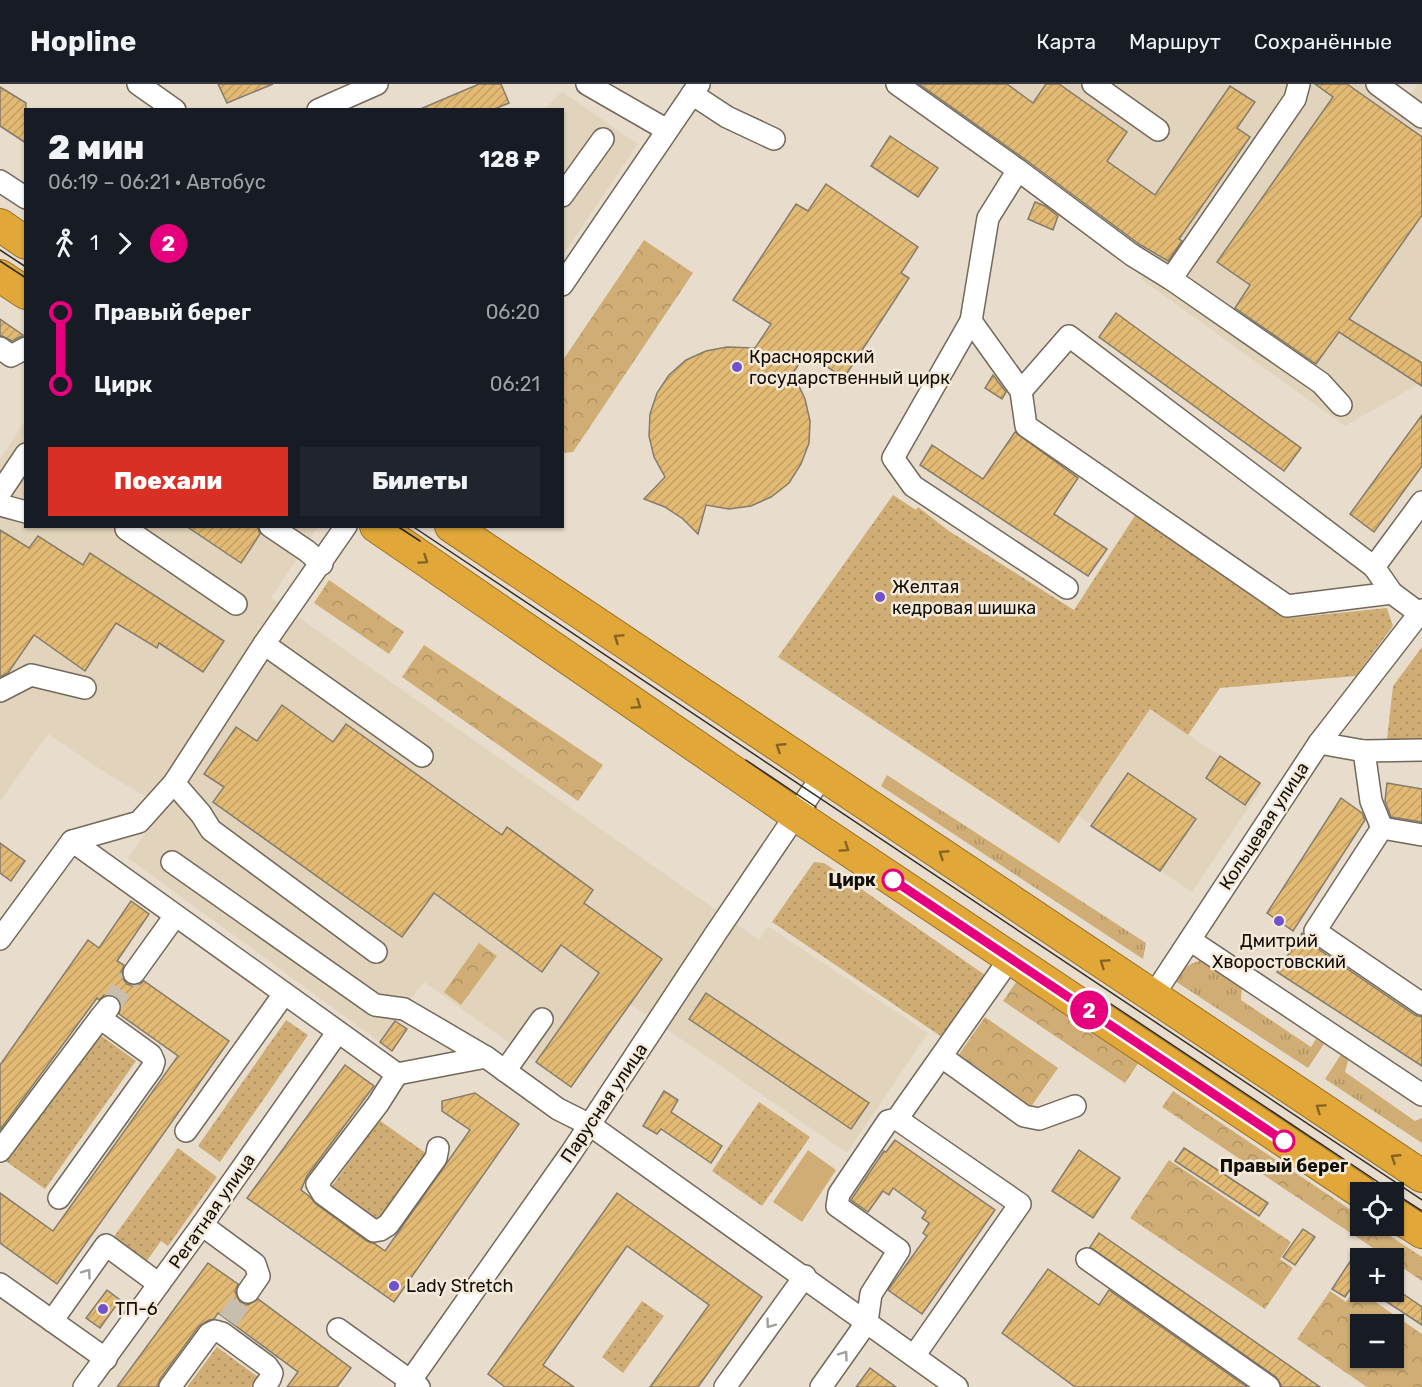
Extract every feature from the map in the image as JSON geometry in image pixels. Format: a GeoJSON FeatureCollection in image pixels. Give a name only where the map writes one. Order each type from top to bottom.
{"type":"FeatureCollection","features":[{"type":"Feature","properties":{"kind":"highway"},"geometry":{"type":"LineString","coordinates":[[0,225],[24,242]]}},
{"type":"Feature","properties":{"kind":"highway"},"geometry":{"type":"LineString","coordinates":[[0,276],[24,292]]}},
{"type":"Feature","properties":{"kind":"highway"},"geometry":{"type":"LineString","coordinates":[[379,528],[796,815],[1350,1185]]}},
{"type":"Feature","properties":{"kind":"highway"},"geometry":{"type":"LineString","coordinates":[[454,528],[1422,1176]]}},
{"type":"Feature","properties":{"kind":"highway"},"geometry":{"type":"LineString","coordinates":[[1404,1220],[1422,1232]]}},
{"type":"Feature","properties":{"kind":"street"},"geometry":{"type":"LineString","coordinates":[[138,84],[172,108]]}},
{"type":"Feature","properties":{"kind":"street"},"geometry":{"type":"LineString","coordinates":[[323,108],[377,84]]}},
{"type":"Feature","properties":{"kind":"street"},"geometry":{"type":"LineString","coordinates":[[897,84],[1132,255],[1171,279],[1321,382],[1341,405]]}},
{"type":"Feature","properties":{"kind":"street"},"geometry":{"type":"LineString","coordinates":[[1171,279],[1295,99],[1299,84]]}},
{"type":"Feature","properties":{"kind":"street"},"geometry":{"type":"LineString","coordinates":[[1377,84],[1422,117]]}},
{"type":"Feature","properties":{"kind":"street"},"geometry":{"type":"LineString","coordinates":[[592,85],[667,130]]}},
{"type":"Feature","properties":{"kind":"street"},"geometry":{"type":"LineString","coordinates":[[1095,85],[1158,130]]}},
{"type":"Feature","properties":{"kind":"street"},"geometry":{"type":"LineString","coordinates":[[564,282],[695,89],[727,117],[774,139]]}},
{"type":"Feature","properties":{"kind":"street"},"geometry":{"type":"LineString","coordinates":[[564,193],[603,139]]}},
{"type":"Feature","properties":{"kind":"street"},"geometry":{"type":"LineString","coordinates":[[1017,170],[988,218],[971,321],[893,458],[913,486],[1067,588]]}},
{"type":"Feature","properties":{"kind":"street"},"geometry":{"type":"LineString","coordinates":[[0,181],[24,197]]}},
{"type":"Feature","properties":{"kind":"street"},"geometry":{"type":"LineString","coordinates":[[971,321],[1021,391],[1026,426],[1287,606],[1392,593]]}},
{"type":"Feature","properties":{"kind":"street"},"geometry":{"type":"LineString","coordinates":[[1021,391],[1069,336],[1374,567],[1392,593],[1420,611],[1319,743]]}},
{"type":"Feature","properties":{"kind":"street"},"geometry":{"type":"LineString","coordinates":[[0,348],[11,356],[24,349]]}},
{"type":"Feature","properties":{"kind":"street"},"geometry":{"type":"LineString","coordinates":[[0,493],[24,457]]}},
{"type":"Feature","properties":{"kind":"street"},"geometry":{"type":"LineString","coordinates":[[1374,567],[1422,502]]}},
{"type":"Feature","properties":{"kind":"street"},"geometry":{"type":"LineString","coordinates":[[0,505],[24,511]]}},
{"type":"Feature","properties":{"kind":"street"},"geometry":{"type":"LineString","coordinates":[[122,528],[236,604]]}},
{"type":"Feature","properties":{"kind":"street"},"geometry":{"type":"LineString","coordinates":[[273,528],[322,564]]}},
{"type":"Feature","properties":{"kind":"street"},"geometry":{"type":"LineString","coordinates":[[2,932],[72,841],[139,822],[174,783],[264,644],[322,564],[345,528]]}},
{"type":"Feature","properties":{"kind":"street"},"geometry":{"type":"LineString","coordinates":[[264,644],[422,756]]}},
{"type":"Feature","properties":{"kind":"street"},"geometry":{"type":"LineString","coordinates":[[0,691],[31,675],[85,688]]}},
{"type":"Feature","properties":{"kind":"street","name":"Кольцевая улица"},"geometry":{"type":"LineString","coordinates":[[1153,996],[1319,743],[1364,751],[1422,750]]}},
{"type":"Feature","properties":{"kind":"street"},"geometry":{"type":"LineString","coordinates":[[1364,751],[1371,801],[1383,828]]}},
{"type":"Feature","properties":{"kind":"street","name":"Парусная улица"},"geometry":{"type":"LineString","coordinates":[[412,1385],[590,1125],[823,775]]}},
{"type":"Feature","properties":{"kind":"street"},"geometry":{"type":"LineString","coordinates":[[174,783],[201,814],[211,830],[376,952]]}},
{"type":"Feature","properties":{"kind":"street"},"geometry":{"type":"LineString","coordinates":[[1383,828],[1422,835]]}},
{"type":"Feature","properties":{"kind":"street"},"geometry":{"type":"LineString","coordinates":[[1383,828],[1315,931],[1422,1004]]}},
{"type":"Feature","properties":{"kind":"street"},"geometry":{"type":"LineString","coordinates":[[72,841],[144,902],[175,916],[397,1074],[486,1057]]}},
{"type":"Feature","properties":{"kind":"street"},"geometry":{"type":"LineString","coordinates":[[172,862],[375,1005],[404,1009],[486,1057],[558,1109],[590,1125],[957,1387]]}},
{"type":"Feature","properties":{"kind":"street"},"geometry":{"type":"LineString","coordinates":[[134,973],[175,916]]}},
{"type":"Feature","properties":{"kind":"street"},"geometry":{"type":"LineString","coordinates":[[1190,940],[1422,1095]]}},
{"type":"Feature","properties":{"kind":"street"},"geometry":{"type":"LineString","coordinates":[[821,1387],[867,1322],[871,1294],[899,1250],[837,1206],[839,1194],[888,1121],[897,1119],[1011,957]]}},
{"type":"Feature","properties":{"kind":"street"},"geometry":{"type":"LineString","coordinates":[[186,1131],[284,994]]}},
{"type":"Feature","properties":{"kind":"street"},"geometry":{"type":"LineString","coordinates":[[0,1151],[104,1012],[151,1055],[154,1062],[59,1198]]}},
{"type":"Feature","properties":{"kind":"street"},"geometry":{"type":"LineString","coordinates":[[505,1071],[542,1019]]}},
{"type":"Feature","properties":{"kind":"street","name":"Регатная улица"},"geometry":{"type":"LineString","coordinates":[[84,1387],[202,1225],[337,1033]]}},
{"type":"Feature","properties":{"kind":"street"},"geometry":{"type":"LineString","coordinates":[[942,1057],[1024,1116],[1039,1119],[1075,1106]]}},
{"type":"Feature","properties":{"kind":"street"},"geometry":{"type":"LineString","coordinates":[[397,1074],[378,1104],[316,1184],[323,1194],[374,1231],[380,1230],[388,1225],[436,1158],[438,1148]]}},
{"type":"Feature","properties":{"kind":"street"},"geometry":{"type":"LineString","coordinates":[[897,1119],[1020,1204],[914,1356]]}},
{"type":"Feature","properties":{"kind":"street"},"geometry":{"type":"LineString","coordinates":[[202,1225],[255,1264],[259,1276],[248,1292]]}},
{"type":"Feature","properties":{"kind":"street"},"geometry":{"type":"LineString","coordinates":[[52,1321],[106,1245],[159,1284]]}},
{"type":"Feature","properties":{"kind":"street"},"geometry":{"type":"LineString","coordinates":[[1087,1259],[1269,1387]]}},
{"type":"Feature","properties":{"kind":"street"},"geometry":{"type":"LineString","coordinates":[[725,1387],[804,1276]]}},
{"type":"Feature","properties":{"kind":"street"},"geometry":{"type":"LineString","coordinates":[[0,1284],[106,1359]]}},
{"type":"Feature","properties":{"kind":"street"},"geometry":{"type":"LineString","coordinates":[[170,1387],[209,1334],[225,1327],[272,1373],[264,1387]]}},
{"type":"Feature","properties":{"kind":"street"},"geometry":{"type":"LineString","coordinates":[[338,1329],[412,1385]]}},
{"type":"Feature","properties":{"kind":"shaded area"},"geometry":{"type":"Polygon","coordinates":[[[943,84],[1371,84],[1402,106],[1418,84],[1422,84],[1422,382],[1345,426],[1141,279],[1164,241],[943,84]]]}},
{"type":"Feature","properties":{"kind":"shaded area"},"geometry":{"type":"Polygon","coordinates":[[[562,92],[638,144],[564,254],[564,108],[545,108],[562,92]]]}},
{"type":"Feature","properties":{"kind":"shaded area"},"geometry":{"type":"Polygon","coordinates":[[[24,423],[24,528],[317,528],[271,598],[759,940],[768,926],[928,1033],[847,1153],[630,1004],[571,1087],[424,982],[395,1020],[407,1029],[392,1051],[128,858],[164,807],[112,777],[48,734],[0,801],[0,459],[24,423]]]}},
{"type":"Feature","properties":{"kind":"shaded area"},"geometry":{"type":"Polygon","coordinates":[[[1150,709],[1263,785],[1192,892],[1077,815],[1150,709]]]}},
{"type":"Feature","properties":{"kind":"green space"},"geometry":{"type":"Polygon","coordinates":[[[644,240],[693,273],[573,452],[564,453],[564,359],[644,240]]]}},
{"type":"Feature","properties":{"kind":"green space"},"geometry":{"type":"Polygon","coordinates":[[[893,495],[916,510],[918,507],[949,531],[1074,610],[1136,514],[1290,618],[1387,608],[1393,626],[1356,676],[1220,688],[1188,735],[1150,709],[1059,843],[778,657],[893,495]]]}},
{"type":"Feature","properties":{"kind":"green space"},"geometry":{"type":"Polygon","coordinates":[[[329,580],[404,632],[389,654],[314,603],[329,580]]]}},
{"type":"Feature","properties":{"kind":"green space"},"geometry":{"type":"Polygon","coordinates":[[[424,645],[603,765],[578,801],[402,677],[424,645]]]}},
{"type":"Feature","properties":{"kind":"green space"},"geometry":{"type":"Polygon","coordinates":[[[1422,647],[1422,739],[1387,739],[1393,686],[1422,647]]]}},
{"type":"Feature","properties":{"kind":"green space"},"geometry":{"type":"Polygon","coordinates":[[[887,775],[1146,943],[1143,959],[881,786],[887,775]]]}},
{"type":"Feature","properties":{"kind":"green space"},"geometry":{"type":"Polygon","coordinates":[[[814,862],[824,863],[985,975],[942,1037],[772,922],[814,862]]]}},
{"type":"Feature","properties":{"kind":"green space"},"geometry":{"type":"Polygon","coordinates":[[[479,943],[497,956],[461,1005],[444,992],[479,943]]]}},
{"type":"Feature","properties":{"kind":"green space"},"geometry":{"type":"Polygon","coordinates":[[[1206,960],[1242,984],[1241,1000],[1311,1047],[1316,1039],[1324,1044],[1308,1068],[1175,981],[1188,966],[1206,960]]]}},
{"type":"Feature","properties":{"kind":"green space"},"geometry":{"type":"Polygon","coordinates":[[[1017,981],[1139,1062],[1125,1083],[1003,1001],[1017,981]]]}},
{"type":"Feature","properties":{"kind":"green space"},"geometry":{"type":"Polygon","coordinates":[[[985,1017],[1058,1068],[1028,1111],[955,1060],[985,1017]]]}},
{"type":"Feature","properties":{"kind":"green space"},"geometry":{"type":"Polygon","coordinates":[[[286,1020],[308,1035],[220,1162],[198,1146],[286,1020]]]}},
{"type":"Feature","properties":{"kind":"green space"},"geometry":{"type":"Polygon","coordinates":[[[96,1032],[136,1061],[45,1189],[4,1160],[96,1032]]]}},
{"type":"Feature","properties":{"kind":"green space"},"geometry":{"type":"Polygon","coordinates":[[[1344,1050],[1350,1054],[1345,1072],[1415,1121],[1422,1118],[1422,1143],[1325,1079],[1344,1050]]]}},
{"type":"Feature","properties":{"kind":"green space"},"geometry":{"type":"Polygon","coordinates":[[[1173,1091],[1350,1209],[1350,1233],[1162,1107],[1173,1091]]]}},
{"type":"Feature","properties":{"kind":"green space"},"geometry":{"type":"Polygon","coordinates":[[[759,1102],[810,1137],[762,1206],[712,1171],[759,1102]]]}},
{"type":"Feature","properties":{"kind":"green space"},"geometry":{"type":"Polygon","coordinates":[[[379,1120],[430,1156],[381,1225],[330,1189],[379,1120]]]}},
{"type":"Feature","properties":{"kind":"green space"},"geometry":{"type":"Polygon","coordinates":[[[178,1148],[217,1177],[168,1246],[161,1241],[146,1262],[113,1238],[178,1148]]]}},
{"type":"Feature","properties":{"kind":"green space"},"geometry":{"type":"Polygon","coordinates":[[[808,1150],[836,1170],[802,1222],[773,1202],[808,1150]]]}},
{"type":"Feature","properties":{"kind":"green space"},"geometry":{"type":"Polygon","coordinates":[[[1169,1160],[1291,1242],[1280,1259],[1293,1268],[1265,1309],[1130,1218],[1169,1160]]]}},
{"type":"Feature","properties":{"kind":"green space"},"geometry":{"type":"Polygon","coordinates":[[[1355,1236],[1390,1236],[1422,1257],[1422,1281],[1404,1269],[1404,1248],[1373,1248],[1355,1236]]]}},
{"type":"Feature","properties":{"kind":"green space"},"geometry":{"type":"Polygon","coordinates":[[[1330,1291],[1346,1302],[1350,1296],[1350,1302],[1375,1302],[1393,1314],[1350,1314],[1350,1368],[1404,1368],[1404,1322],[1422,1334],[1422,1387],[1367,1387],[1297,1339],[1330,1291]]]}},
{"type":"Feature","properties":{"kind":"green space"},"geometry":{"type":"Polygon","coordinates":[[[642,1301],[664,1316],[623,1373],[602,1357],[642,1301]]]}},
{"type":"Feature","properties":{"kind":"green space"},"geometry":{"type":"Polygon","coordinates":[[[217,1347],[258,1377],[251,1387],[187,1387],[217,1347]]]}},
{"type":"Feature","properties":{"kind":"building"},"geometry":{"type":"Polygon","coordinates":[[[218,84],[273,84],[227,103],[218,84]]]}},
{"type":"Feature","properties":{"kind":"building"},"geometry":{"type":"Polygon","coordinates":[[[479,84],[501,84],[509,103],[497,108],[423,108],[479,84]]]}},
{"type":"Feature","properties":{"kind":"building"},"geometry":{"type":"Polygon","coordinates":[[[919,84],[1007,84],[1033,103],[1046,84],[1059,84],[1127,132],[1107,161],[1155,195],[1230,86],[1255,102],[1237,128],[1250,137],[1179,239],[1182,241],[1168,261],[1139,244],[919,84]]]}},
{"type":"Feature","properties":{"kind":"building"},"geometry":{"type":"Polygon","coordinates":[[[1315,84],[1347,84],[1422,137],[1422,215],[1349,319],[1422,363],[1422,386],[1339,332],[1316,364],[1235,308],[1250,285],[1217,262],[1333,97],[1315,84]]]}},
{"type":"Feature","properties":{"kind":"building"},"geometry":{"type":"Polygon","coordinates":[[[0,87],[26,103],[24,142],[0,126],[0,87]]]}},
{"type":"Feature","properties":{"kind":"building"},"geometry":{"type":"Polygon","coordinates":[[[890,136],[938,168],[918,197],[871,166],[890,136]]]}},
{"type":"Feature","properties":{"kind":"building","name":"Красноярский государственный цирк"},"geometry":{"type":"Polygon","coordinates":[[[826,184],[918,247],[901,273],[909,278],[844,378],[806,353],[793,373],[805,399],[810,421],[809,443],[801,464],[789,483],[771,497],[751,506],[729,509],[706,505],[698,534],[683,519],[665,507],[644,499],[665,477],[654,457],[649,436],[650,414],[657,393],[669,375],[686,360],[706,351],[727,347],[755,348],[771,324],[733,300],[796,204],[808,211],[826,184]]]}},
{"type":"Feature","properties":{"kind":"building"},"geometry":{"type":"Polygon","coordinates":[[[1035,202],[1058,216],[1053,230],[1028,219],[1035,202]]]}},
{"type":"Feature","properties":{"kind":"building"},"geometry":{"type":"Polygon","coordinates":[[[1116,313],[1301,448],[1284,471],[1099,337],[1116,313]]]}},
{"type":"Feature","properties":{"kind":"building"},"geometry":{"type":"Polygon","coordinates":[[[0,319],[23,335],[12,341],[0,335],[0,319]]]}},
{"type":"Feature","properties":{"kind":"building"},"geometry":{"type":"Polygon","coordinates":[[[993,375],[1006,392],[1002,399],[985,388],[993,375]]]}},
{"type":"Feature","properties":{"kind":"building"},"geometry":{"type":"Polygon","coordinates":[[[1422,415],[1422,466],[1374,532],[1350,514],[1422,415]]]}},
{"type":"Feature","properties":{"kind":"building"},"geometry":{"type":"Polygon","coordinates":[[[1015,432],[1078,478],[1054,514],[1107,549],[1088,576],[920,465],[932,445],[983,479],[1015,432]]]}},
{"type":"Feature","properties":{"kind":"building"},"geometry":{"type":"Polygon","coordinates":[[[189,528],[258,528],[260,534],[241,563],[189,528]]]}},
{"type":"Feature","properties":{"kind":"building"},"geometry":{"type":"Polygon","coordinates":[[[0,530],[29,548],[38,536],[83,565],[90,553],[224,641],[203,672],[159,643],[157,648],[116,623],[85,671],[34,635],[8,673],[0,677],[0,530]]]}},
{"type":"Feature","properties":{"kind":"building"},"geometry":{"type":"Polygon","coordinates":[[[282,705],[333,742],[346,724],[502,835],[507,827],[593,890],[584,903],[662,959],[571,1087],[536,1062],[599,973],[561,945],[542,972],[434,893],[402,937],[213,802],[224,787],[204,774],[236,727],[257,741],[282,705]]]}},
{"type":"Feature","properties":{"kind":"building"},"geometry":{"type":"Polygon","coordinates":[[[1220,756],[1260,783],[1245,805],[1206,778],[1220,756]]]}},
{"type":"Feature","properties":{"kind":"building"},"geometry":{"type":"Polygon","coordinates":[[[1128,773],[1196,819],[1160,871],[1091,826],[1128,773]]]}},
{"type":"Feature","properties":{"kind":"building"},"geometry":{"type":"Polygon","coordinates":[[[1387,783],[1422,789],[1422,822],[1391,817],[1385,801],[1387,783]]]}},
{"type":"Feature","properties":{"kind":"building"},"geometry":{"type":"Polygon","coordinates":[[[1341,798],[1362,813],[1365,820],[1293,931],[1267,913],[1341,798]]]}},
{"type":"Feature","properties":{"kind":"building"},"geometry":{"type":"Polygon","coordinates":[[[0,843],[25,861],[11,881],[0,873],[0,843]]]}},
{"type":"Feature","properties":{"kind":"building"},"geometry":{"type":"Polygon","coordinates":[[[131,901],[149,914],[117,961],[124,965],[121,972],[123,979],[127,984],[133,986],[144,981],[229,1041],[57,1284],[0,1243],[0,1193],[53,1231],[178,1056],[119,1014],[121,1003],[110,994],[104,995],[99,1000],[97,998],[0,1130],[0,1065],[88,940],[99,948],[131,901]]]}},
{"type":"Feature","properties":{"kind":"building"},"geometry":{"type":"Polygon","coordinates":[[[1302,933],[1308,942],[1415,1015],[1422,1017],[1422,1066],[1277,972],[1302,933]]]}},
{"type":"Feature","properties":{"kind":"building"},"geometry":{"type":"Polygon","coordinates":[[[706,993],[869,1103],[851,1129],[689,1019],[706,993]]]}},
{"type":"Feature","properties":{"kind":"building"},"geometry":{"type":"Polygon","coordinates":[[[395,1021],[407,1029],[392,1051],[380,1042],[395,1021]]]}},
{"type":"Feature","properties":{"kind":"building"},"geometry":{"type":"Polygon","coordinates":[[[345,1065],[374,1086],[307,1176],[301,1190],[316,1204],[367,1241],[385,1251],[470,1130],[442,1111],[442,1101],[475,1093],[519,1124],[394,1302],[247,1198],[345,1065]]]}},
{"type":"Feature","properties":{"kind":"building"},"geometry":{"type":"Polygon","coordinates":[[[664,1091],[678,1100],[671,1112],[722,1146],[711,1163],[661,1129],[657,1134],[643,1126],[664,1091]]]}},
{"type":"Feature","properties":{"kind":"building"},"geometry":{"type":"Polygon","coordinates":[[[895,1140],[995,1210],[922,1314],[888,1290],[927,1236],[923,1233],[929,1223],[922,1218],[926,1212],[893,1188],[889,1195],[883,1191],[868,1212],[851,1200],[884,1151],[886,1152],[895,1140]]]}},
{"type":"Feature","properties":{"kind":"building"},"geometry":{"type":"Polygon","coordinates":[[[1184,1148],[1268,1203],[1259,1216],[1175,1161],[1184,1148]]]}},
{"type":"Feature","properties":{"kind":"building"},"geometry":{"type":"Polygon","coordinates":[[[1079,1150],[1120,1178],[1093,1218],[1052,1191],[1079,1150]]]}},
{"type":"Feature","properties":{"kind":"building"},"geometry":{"type":"Polygon","coordinates":[[[617,1193],[762,1297],[698,1387],[650,1387],[709,1305],[627,1246],[543,1365],[574,1387],[505,1387],[488,1374],[617,1193]]]}},
{"type":"Feature","properties":{"kind":"building"},"geometry":{"type":"Polygon","coordinates":[[[1303,1229],[1315,1237],[1295,1265],[1283,1257],[1303,1229]]]}},
{"type":"Feature","properties":{"kind":"building"},"geometry":{"type":"Polygon","coordinates":[[[1099,1233],[1320,1387],[1282,1387],[1276,1377],[1090,1247],[1099,1233]]]}},
{"type":"Feature","properties":{"kind":"building"},"geometry":{"type":"Polygon","coordinates":[[[1350,1262],[1350,1290],[1345,1297],[1332,1289],[1350,1262]]]}},
{"type":"Feature","properties":{"kind":"building"},"geometry":{"type":"Polygon","coordinates":[[[208,1263],[238,1284],[235,1292],[240,1302],[248,1305],[258,1299],[351,1368],[337,1387],[287,1387],[298,1372],[218,1313],[214,1319],[199,1326],[160,1379],[157,1387],[117,1387],[208,1263]]]}},
{"type":"Feature","properties":{"kind":"building"},"geometry":{"type":"Polygon","coordinates":[[[1048,1269],[1099,1305],[1109,1290],[1247,1387],[1075,1387],[1002,1333],[1048,1269]]]}},
{"type":"Feature","properties":{"kind":"building","name":"ТП-6"},"geometry":{"type":"Polygon","coordinates":[[[107,1290],[120,1300],[100,1328],[86,1318],[107,1290]]]}},
{"type":"Feature","properties":{"kind":"building"},"geometry":{"type":"Polygon","coordinates":[[[1404,1295],[1422,1307],[1422,1325],[1387,1302],[1404,1302],[1404,1295]]]}},
{"type":"Feature","properties":{"kind":"building"},"geometry":{"type":"Polygon","coordinates":[[[870,1368],[896,1387],[856,1387],[870,1368]]]}},
{"type":"Feature","properties":{"kind":"tunnel"},"geometry":{"type":"LineString","coordinates":[[109,1007],[134,973]]}},
{"type":"Feature","properties":{"kind":"tunnel"},"geometry":{"type":"LineString","coordinates":[[228,1320],[248,1292]]}},
{"type":"Feature","properties":{"kind":"tram line"},"geometry":{"type":"LineString","coordinates":[[0,250],[24,266]]}},
{"type":"Feature","properties":{"kind":"tram line"},"geometry":{"type":"LineString","coordinates":[[0,261],[24,277]]}},
{"type":"Feature","properties":{"kind":"tram line"},"geometry":{"type":"LineString","coordinates":[[400,528],[420,541]]}},
{"type":"Feature","properties":{"kind":"tram line"},"geometry":{"type":"LineString","coordinates":[[415,528],[1422,1200]]}},
{"type":"Feature","properties":{"kind":"tram line"},"geometry":{"type":"LineString","coordinates":[[746,760],[816,807]]}},
{"type":"Feature","properties":{"kind":"tram line"},"geometry":{"type":"LineString","coordinates":[[1111,1004],[1378,1182]]}},
{"type":"Feature","properties":{"kind":"tram line"},"geometry":{"type":"LineString","coordinates":[[1404,1199],[1422,1211]]}},
{"type":"Feature","properties":{"kind":"bus line","name":"2"},"geometry":{"type":"LineString","coordinates":[[893,880],[1284,1141]]}},
{"type":"Feature","properties":{"kind":"place","name":"Красноярский государственный цирк"},"geometry":{"type":"Point","coordinates":[737,367]}},
{"type":"Feature","properties":{"kind":"place","name":"Желтая кедровая шишка"},"geometry":{"type":"Point","coordinates":[880,597]}},
{"type":"Feature","properties":{"kind":"place","name":"Цирк"},"geometry":{"type":"Point","coordinates":[893,880]}},
{"type":"Feature","properties":{"kind":"place","name":"Дмитрий Хворостовский"},"geometry":{"type":"Point","coordinates":[1279,921]}},
{"type":"Feature","properties":{"kind":"place","name":"Правый берег"},"geometry":{"type":"Point","coordinates":[1284,1141]}},
{"type":"Feature","properties":{"kind":"place","name":"Lady Stretch"},"geometry":{"type":"Point","coordinates":[394,1286]}},
{"type":"Feature","properties":{"kind":"place","name":"ТП-6"},"geometry":{"type":"Point","coordinates":[103,1309]}}]}
